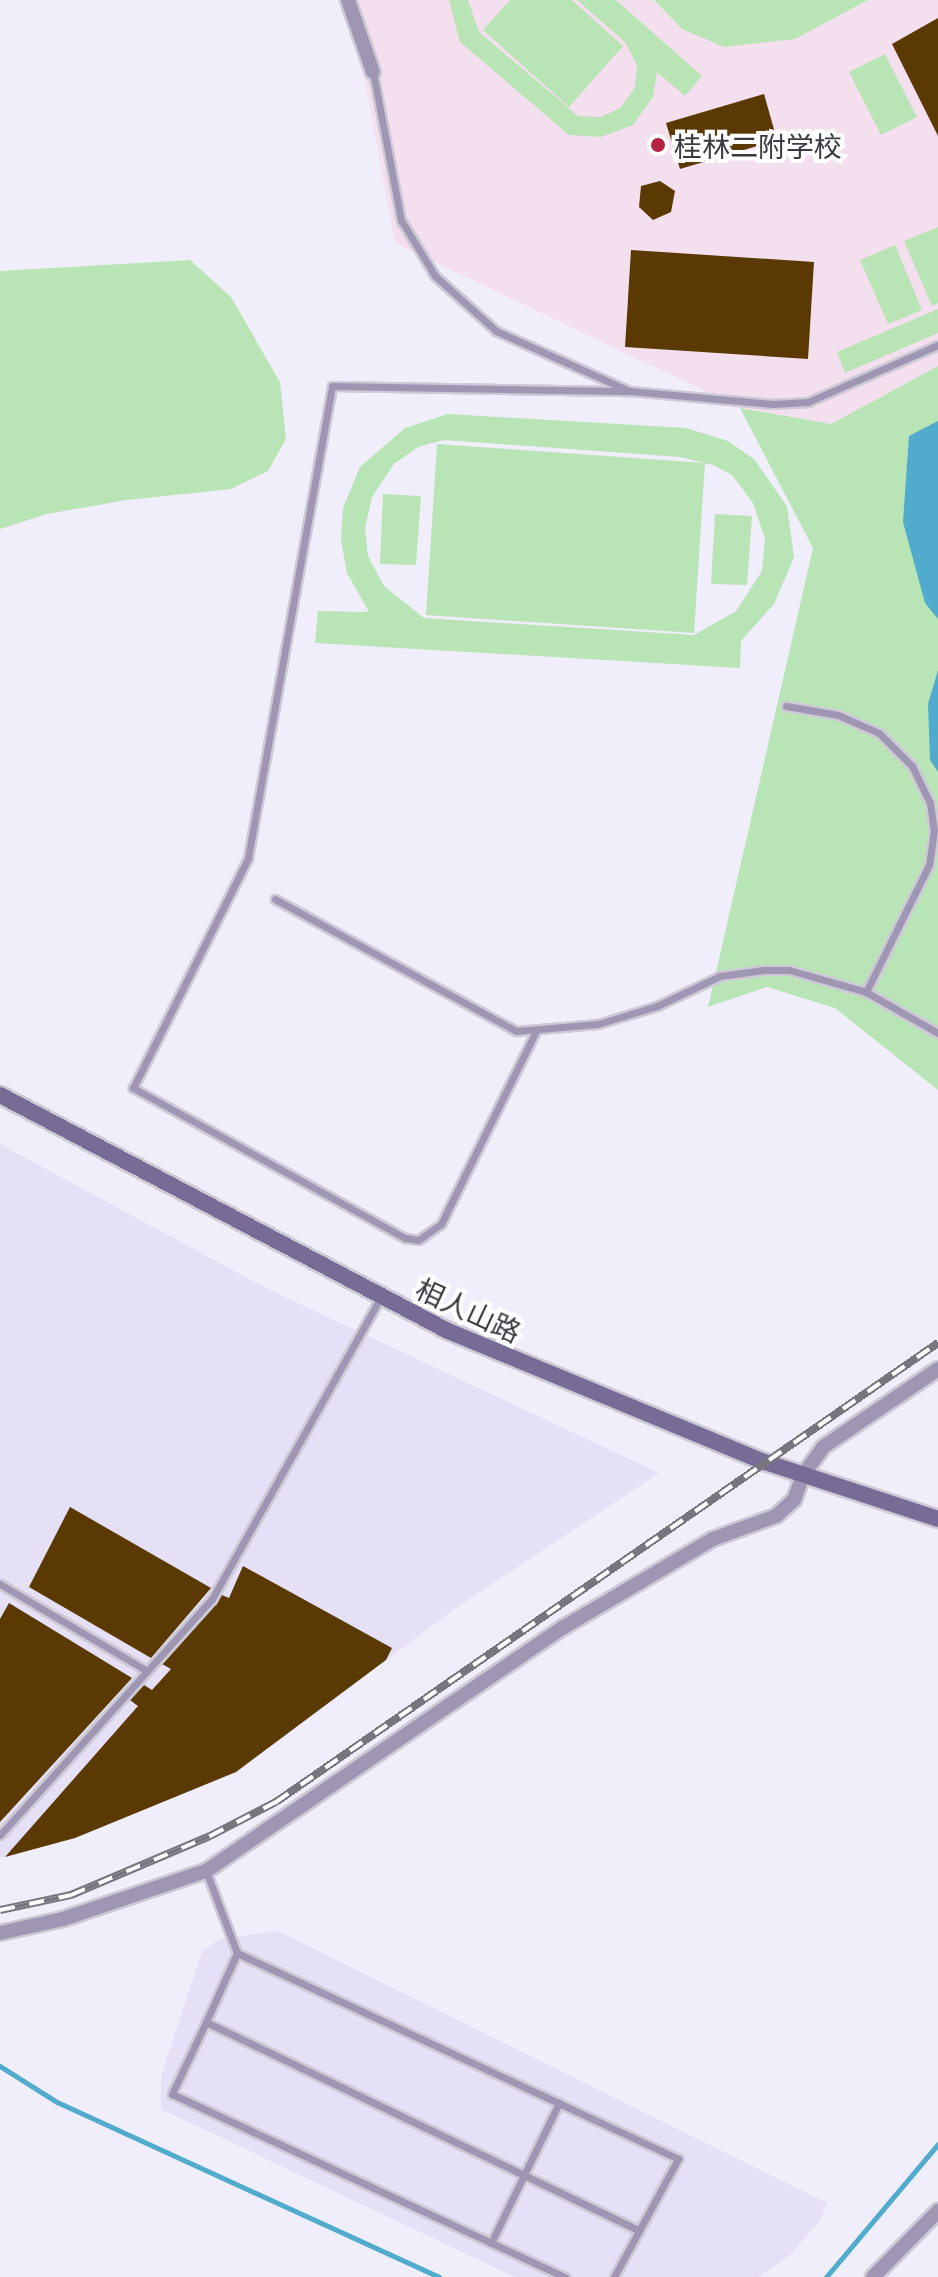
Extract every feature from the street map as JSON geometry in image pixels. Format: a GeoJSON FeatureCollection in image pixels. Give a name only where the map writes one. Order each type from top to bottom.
{"type":"FeatureCollection","features":[{"type":"Feature","properties":{"kind":"street"},"geometry":{"type":"LineString","coordinates":[[348,0],[373,72]]}},
{"type":"Feature","properties":{"kind":"street","name":"相人山路"},"geometry":{"type":"LineString","coordinates":[[0,1095],[448,1331],[803,1475],[938,1519]]}},
{"type":"Feature","properties":{"kind":"street"},"geometry":{"type":"LineString","coordinates":[[0,1933],[63,1919],[206,1871],[564,1627],[713,1539],[776,1516],[794,1500],[803,1475],[823,1447],[938,1369]]}},
{"type":"Feature","properties":{"kind":"street"},"geometry":{"type":"LineString","coordinates":[[873,2277],[938,2211]]}},
{"type":"Feature","properties":{"kind":"lane"},"geometry":{"type":"LineString","coordinates":[[373,72],[401,220],[435,276],[496,331],[630,391]]}},
{"type":"Feature","properties":{"kind":"lane"},"geometry":{"type":"LineString","coordinates":[[536,1031],[441,1224],[423,1239],[405,1238],[133,1088],[248,858],[332,386],[630,391],[772,404],[808,402],[938,345]]}},
{"type":"Feature","properties":{"kind":"lane"},"geometry":{"type":"LineString","coordinates":[[786,706],[838,715],[879,733],[912,766],[930,803],[934,830],[929,865],[866,992]]}},
{"type":"Feature","properties":{"kind":"lane"},"geometry":{"type":"LineString","coordinates":[[275,899],[516,1031],[598,1024],[657,1006],[720,976],[789,970],[866,992],[938,1033]]}},
{"type":"Feature","properties":{"kind":"lane"},"geometry":{"type":"LineString","coordinates":[[0,1835],[212,1599],[381,1296]]}},
{"type":"Feature","properties":{"kind":"lane"},"geometry":{"type":"LineString","coordinates":[[0,1584],[147,1671]]}},
{"type":"Feature","properties":{"kind":"lane"},"geometry":{"type":"LineString","coordinates":[[206,1871],[237,1953],[678,2159],[614,2277]]}},
{"type":"Feature","properties":{"kind":"lane"},"geometry":{"type":"LineString","coordinates":[[237,1953],[172,2094],[565,2277]]}},
{"type":"Feature","properties":{"kind":"lane"},"geometry":{"type":"LineString","coordinates":[[206,2022],[638,2230]]}},
{"type":"Feature","properties":{"kind":"lane"},"geometry":{"type":"LineString","coordinates":[[491,2243],[559,2103]]}},
{"type":"Feature","properties":{"kind":"shaded area","name":"桂林二附学校"},"geometry":{"type":"Polygon","coordinates":[[[350,0],[653,0],[682,29],[795,39],[868,0],[938,0],[938,366],[831,424],[740,408],[395,243],[350,0]]]}},
{"type":"Feature","properties":{"kind":"shaded area"},"geometry":{"type":"Polygon","coordinates":[[[0,1144],[264,1287],[659,1473],[456,1608],[236,1772],[75,1838],[0,1858],[0,1144]]]}},
{"type":"Feature","properties":{"kind":"shaded area"},"geometry":{"type":"Polygon","coordinates":[[[278,1931],[827,2203],[821,2219],[790,2255],[759,2277],[515,2277],[161,2109],[161,2076],[202,1952],[219,1939],[278,1931]]]}},
{"type":"Feature","properties":{"kind":"green space"},"geometry":{"type":"Polygon","coordinates":[[[449,0],[468,0],[479,32],[578,116],[601,117],[620,108],[635,88],[637,65],[625,42],[577,0],[616,0],[702,76],[685,96],[657,72],[653,97],[633,125],[601,137],[569,135],[460,42],[449,0]]]}},
{"type":"Feature","properties":{"kind":"green space"},"geometry":{"type":"Polygon","coordinates":[[[510,0],[572,0],[623,46],[569,107],[483,30],[510,0]]]}},
{"type":"Feature","properties":{"kind":"green space"},"geometry":{"type":"Polygon","coordinates":[[[654,0],[868,0],[795,39],[724,47],[682,29],[654,0]]]}},
{"type":"Feature","properties":{"kind":"green space"},"geometry":{"type":"Polygon","coordinates":[[[885,54],[917,117],[881,135],[849,72],[885,54]]]}},
{"type":"Feature","properties":{"kind":"green space"},"geometry":{"type":"Polygon","coordinates":[[[938,227],[938,303],[932,306],[904,241],[938,227]]]}},
{"type":"Feature","properties":{"kind":"green space"},"geometry":{"type":"Polygon","coordinates":[[[895,245],[922,310],[888,324],[860,260],[895,245]]]}},
{"type":"Feature","properties":{"kind":"green space"},"geometry":{"type":"Polygon","coordinates":[[[190,260],[231,297],[280,382],[286,439],[268,471],[231,489],[127,500],[47,514],[0,529],[0,271],[190,260]]]}},
{"type":"Feature","properties":{"kind":"green space"},"geometry":{"type":"Polygon","coordinates":[[[938,309],[938,333],[845,373],[837,352],[938,309]]]}},
{"type":"Feature","properties":{"kind":"green space"},"geometry":{"type":"Polygon","coordinates":[[[938,366],[938,1090],[835,1008],[767,987],[708,1007],[813,548],[740,408],[831,424],[938,366]]]}},
{"type":"Feature","properties":{"kind":"green space"},"geometry":{"type":"Polygon","coordinates":[[[448,414],[686,428],[728,441],[754,459],[787,506],[794,557],[774,604],[741,641],[740,668],[315,643],[318,611],[369,612],[347,573],[341,541],[343,508],[360,467],[405,428],[448,414]],[[444,440],[418,447],[394,464],[372,497],[365,528],[368,556],[384,586],[424,618],[694,635],[736,611],[762,571],[765,539],[753,503],[732,475],[713,465],[680,457],[444,440]]]}},
{"type":"Feature","properties":{"kind":"green space"},"geometry":{"type":"Polygon","coordinates":[[[437,444],[705,463],[694,633],[426,615],[437,444]]]}},
{"type":"Feature","properties":{"kind":"green space"},"geometry":{"type":"Polygon","coordinates":[[[383,494],[421,496],[416,565],[380,564],[383,494]]]}},
{"type":"Feature","properties":{"kind":"green space"},"geometry":{"type":"Polygon","coordinates":[[[715,514],[752,516],[747,585],[711,584],[715,514]]]}},
{"type":"Feature","properties":{"kind":"water"},"geometry":{"type":"Polygon","coordinates":[[[938,421],[938,619],[925,603],[903,522],[909,436],[938,421]]]}},
{"type":"Feature","properties":{"kind":"water"},"geometry":{"type":"Polygon","coordinates":[[[938,670],[938,772],[930,760],[928,704],[938,670]]]}},
{"type":"Feature","properties":{"kind":"building"},"geometry":{"type":"Polygon","coordinates":[[[938,18],[938,136],[892,44],[938,18]]]}},
{"type":"Feature","properties":{"kind":"building"},"geometry":{"type":"Polygon","coordinates":[[[764,94],[777,140],[680,169],[666,123],[764,94]]]}},
{"type":"Feature","properties":{"kind":"building"},"geometry":{"type":"Polygon","coordinates":[[[660,181],[675,191],[671,212],[653,220],[639,207],[641,186],[660,181]]]}},
{"type":"Feature","properties":{"kind":"building"},"geometry":{"type":"Polygon","coordinates":[[[631,250],[814,262],[808,359],[625,347],[631,250]]]}},
{"type":"Feature","properties":{"kind":"building"},"geometry":{"type":"Polygon","coordinates":[[[70,1507],[211,1588],[151,1658],[29,1587],[70,1507]]]}},
{"type":"Feature","properties":{"kind":"building"},"geometry":{"type":"Polygon","coordinates":[[[243,1566],[392,1648],[386,1660],[236,1772],[75,1838],[5,1857],[138,1706],[130,1700],[144,1685],[152,1690],[171,1669],[162,1664],[222,1595],[229,1598],[243,1566]]]}},
{"type":"Feature","properties":{"kind":"building"},"geometry":{"type":"Polygon","coordinates":[[[9,1603],[132,1678],[0,1822],[0,1619],[9,1603]]]}},
{"type":"Feature","properties":{"kind":"waterway"},"geometry":{"type":"LineString","coordinates":[[0,2066],[57,2102],[439,2277]]}},
{"type":"Feature","properties":{"kind":"waterway"},"geometry":{"type":"LineString","coordinates":[[826,2277],[938,2144]]}},
{"type":"Feature","properties":{"kind":"railway"},"geometry":{"type":"LineString","coordinates":[[0,1910],[71,1895],[210,1836],[276,1802],[938,1343]]}},
{"type":"Feature","properties":{"kind":"place","name":"桂林二附学校"},"geometry":{"type":"Point","coordinates":[658,145]}}]}
